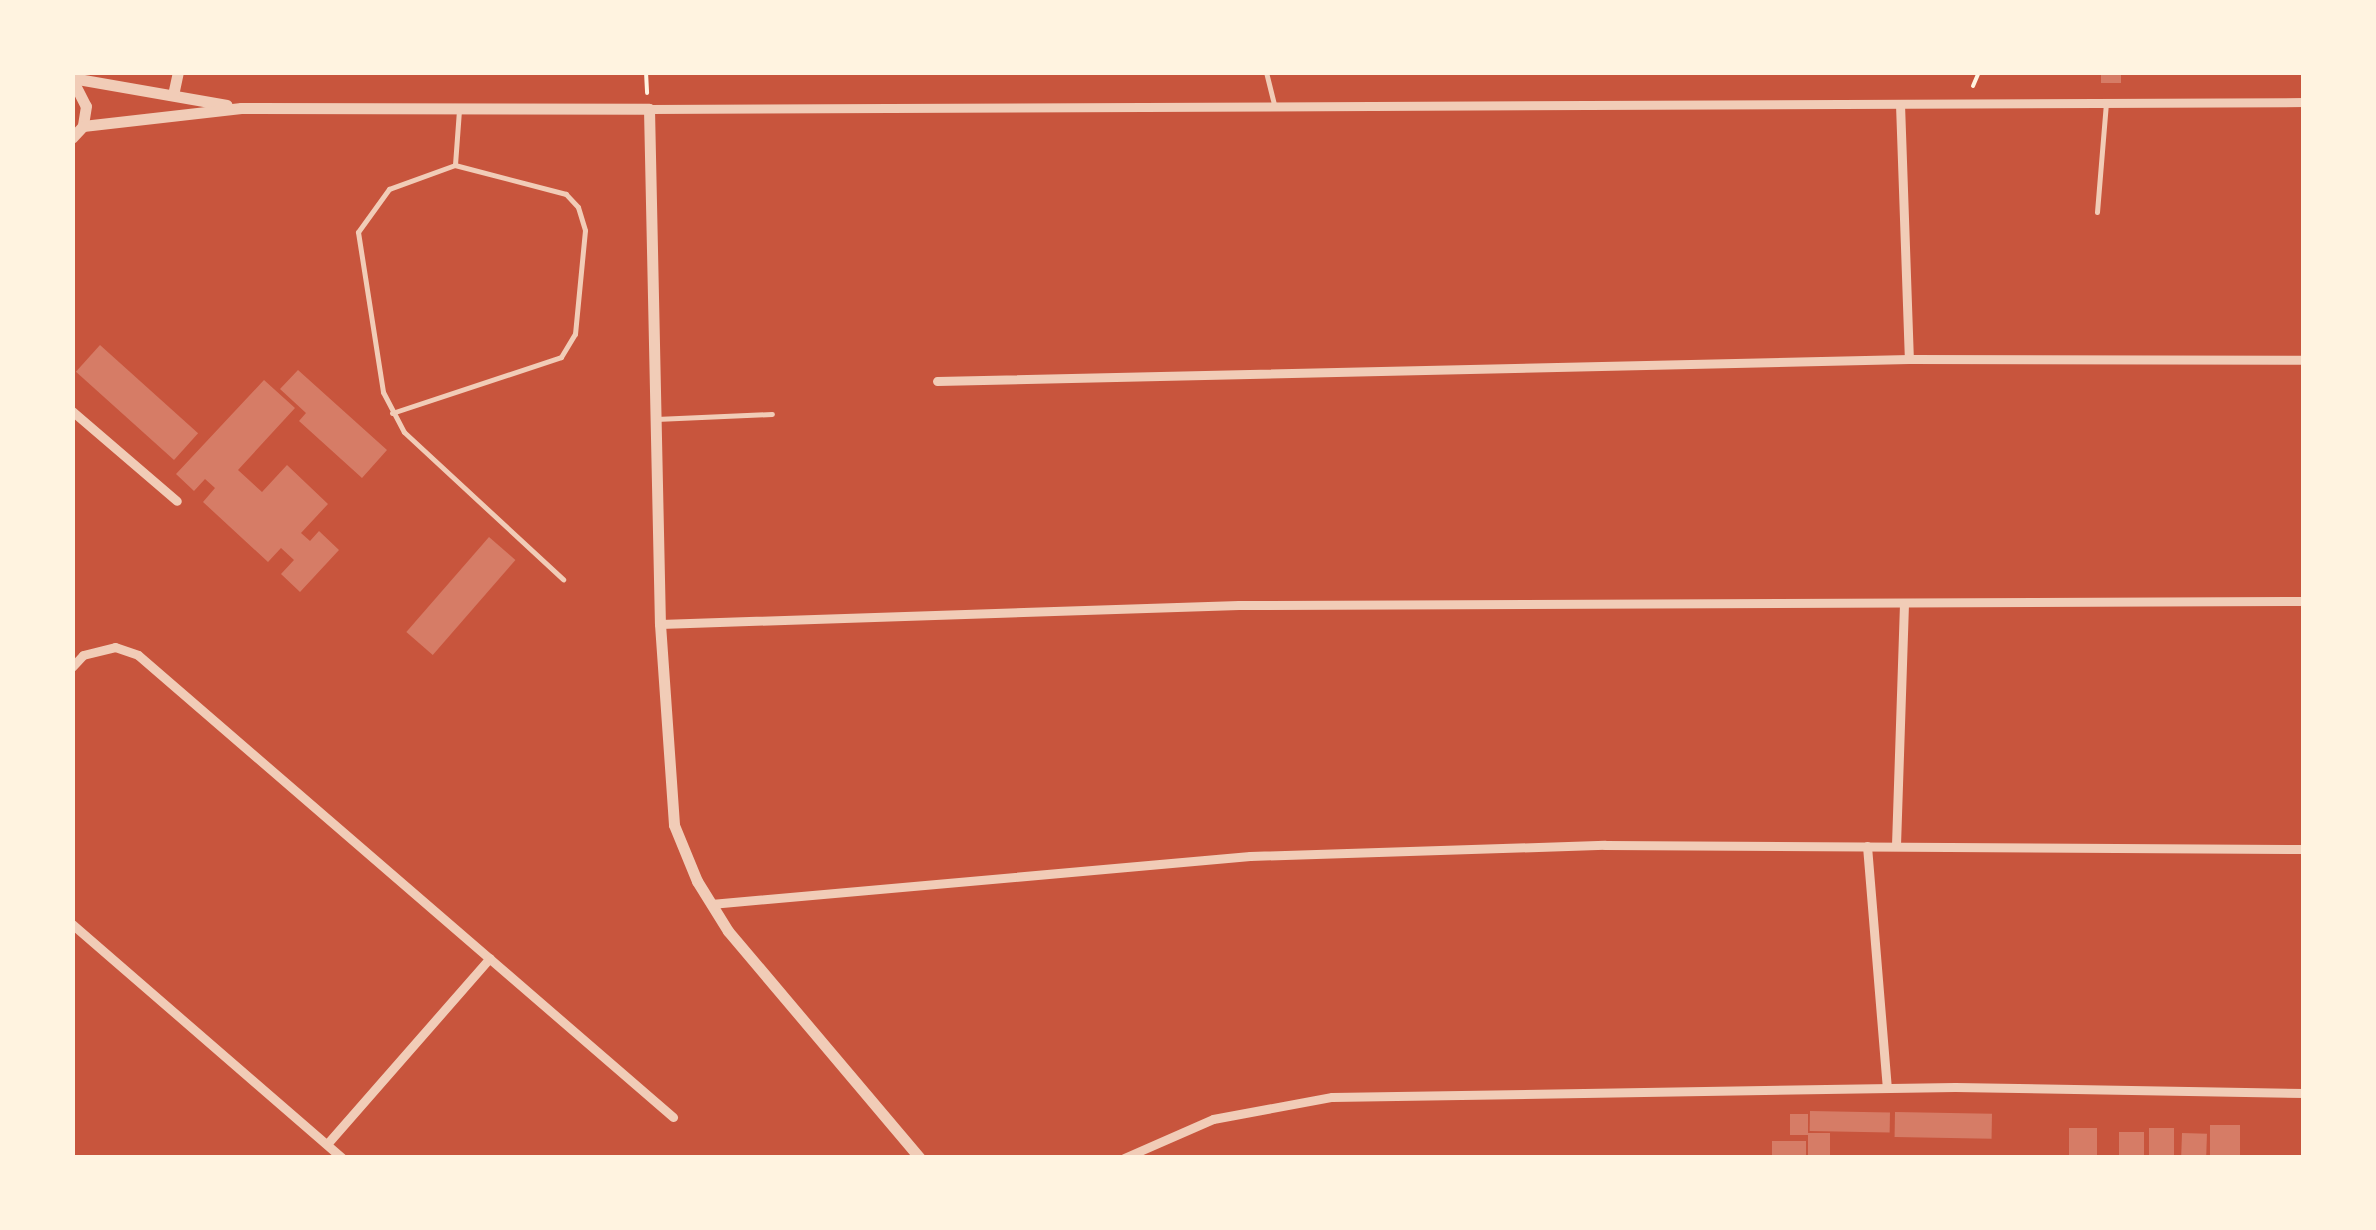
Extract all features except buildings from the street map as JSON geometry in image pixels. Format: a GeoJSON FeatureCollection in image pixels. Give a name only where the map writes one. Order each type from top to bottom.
{"type":"FeatureCollection","features":[{"type":"Feature","properties":{"kind":"street"},"geometry":{"type":"LineString","coordinates":[[173,95],[178,72]]}},
{"type":"Feature","properties":{"kind":"street"},"geometry":{"type":"LineString","coordinates":[[72,78],[241,108]]}},
{"type":"Feature","properties":{"kind":"street"},"geometry":{"type":"LineString","coordinates":[[72,78],[84,95],[83,126],[72,138]]}},
{"type":"Feature","properties":{"kind":"street"},"geometry":{"type":"LineString","coordinates":[[83,126],[241,108],[1275,108],[2106,100],[2304,102]]}},
{"type":"Feature","properties":{"kind":"street"},"geometry":{"type":"LineString","coordinates":[[1900,104],[1910,359]]}},
{"type":"Feature","properties":{"kind":"street"},"geometry":{"type":"LineString","coordinates":[[649,109],[660,624],[674,825],[711,904],[751,961],[920,1158]]}},
{"type":"Feature","properties":{"kind":"street"},"geometry":{"type":"LineString","coordinates":[[937,381],[1910,359],[2304,360]]}},
{"type":"Feature","properties":{"kind":"street"},"geometry":{"type":"LineString","coordinates":[[72,411],[177,502]]}},
{"type":"Feature","properties":{"kind":"street"},"geometry":{"type":"LineString","coordinates":[[660,624],[1239,605],[2304,601]]}},
{"type":"Feature","properties":{"kind":"street"},"geometry":{"type":"LineString","coordinates":[[1896,845],[1904,604]]}},
{"type":"Feature","properties":{"kind":"street"},"geometry":{"type":"LineString","coordinates":[[72,667],[83,655],[115,647],[138,655],[672,1117]]}},
{"type":"Feature","properties":{"kind":"street"},"geometry":{"type":"LineString","coordinates":[[711,904],[1250,856],[1896,845],[2304,849]]}},
{"type":"Feature","properties":{"kind":"street"},"geometry":{"type":"LineString","coordinates":[[1867,846],[1887,1088]]}},
{"type":"Feature","properties":{"kind":"street"},"geometry":{"type":"LineString","coordinates":[[72,924],[342,1158]]}},
{"type":"Feature","properties":{"kind":"street"},"geometry":{"type":"LineString","coordinates":[[326,1144],[490,958]]}},
{"type":"Feature","properties":{"kind":"street"},"geometry":{"type":"LineString","coordinates":[[1124,1158],[1213,1119],[1332,1097],[1887,1088],[2304,1092]]}},
{"type":"Feature","properties":{"kind":"lane"},"geometry":{"type":"LineString","coordinates":[[1266,72],[1275,108]]}},
{"type":"Feature","properties":{"kind":"lane"},"geometry":{"type":"LineString","coordinates":[[2097,212],[2106,100]]}},
{"type":"Feature","properties":{"kind":"lane"},"geometry":{"type":"LineString","coordinates":[[454,165],[459,107]]}},
{"type":"Feature","properties":{"kind":"lane"},"geometry":{"type":"LineString","coordinates":[[392,413],[561,357],[574,334],[585,230],[578,207],[566,194],[454,165],[389,189],[358,232],[359,267],[392,413],[404,432],[562,580]]}},
{"type":"Feature","properties":{"kind":"lane"},"geometry":{"type":"LineString","coordinates":[[656,420],[772,414]]}},
{"type":"Feature","properties":{"kind":"path"},"geometry":{"type":"LineString","coordinates":[[1973,86],[1979,72]]}}]}
